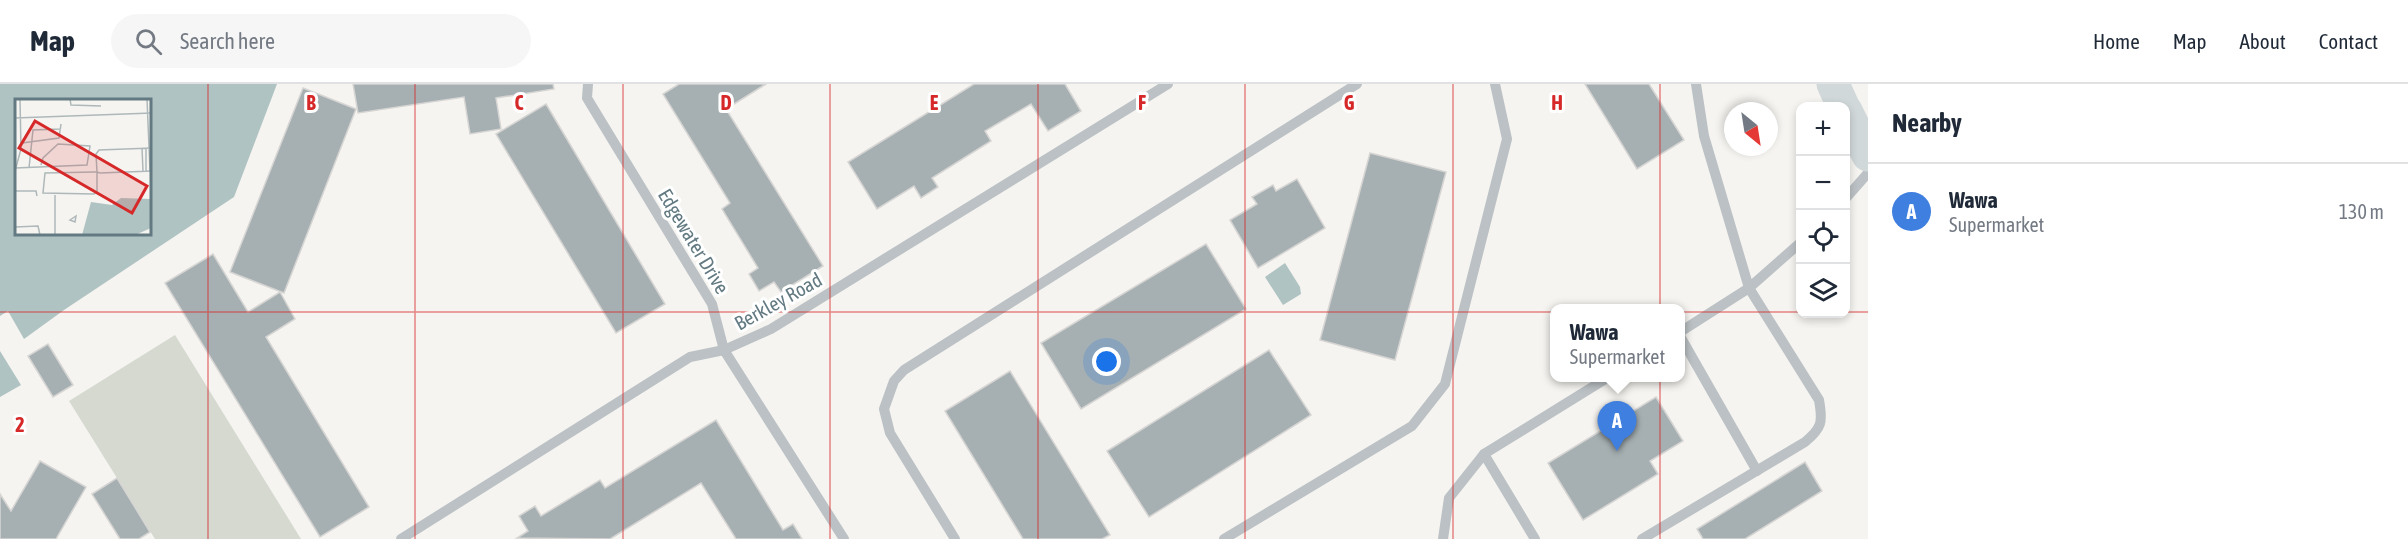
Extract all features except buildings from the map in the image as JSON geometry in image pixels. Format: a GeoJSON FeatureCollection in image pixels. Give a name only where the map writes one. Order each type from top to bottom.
{"type":"FeatureCollection","features":[{"type":"Feature","properties":{"kind":"main road"},"geometry":{"type":"LineString","coordinates":[[1833,84],[1841,102]]}},
{"type":"Feature","properties":{"kind":"main road"},"geometry":{"type":"LineString","coordinates":[[1850,121],[1868,155]]}},
{"type":"Feature","properties":{"kind":"street","name":"Edgewater Drive"},"geometry":{"type":"LineString","coordinates":[[588,84],[587,98],[712,304],[724,350],[844,539]]}},
{"type":"Feature","properties":{"kind":"street","name":"Berkley Road"},"geometry":{"type":"LineString","coordinates":[[401,539],[690,357],[724,350],[771,329],[1168,84]]}},
{"type":"Feature","properties":{"kind":"street"},"geometry":{"type":"LineString","coordinates":[[955,539],[890,433],[884,409],[894,381],[904,370],[1357,84]]}},
{"type":"Feature","properties":{"kind":"street"},"geometry":{"type":"LineString","coordinates":[[1224,539],[1412,426],[1445,384],[1507,139],[1495,84]]}},
{"type":"Feature","properties":{"kind":"street"},"geometry":{"type":"LineString","coordinates":[[1642,539],[1658,535],[1805,442],[1818,431],[1822,418],[1819,400],[1749,288],[1704,136],[1696,84]]}},
{"type":"Feature","properties":{"kind":"street"},"geometry":{"type":"LineString","coordinates":[[1850,193],[1868,173]]}},
{"type":"Feature","properties":{"kind":"street"},"geometry":{"type":"LineString","coordinates":[[1685,331],[1749,288],[1796,247]]}},
{"type":"Feature","properties":{"kind":"street"},"geometry":{"type":"LineString","coordinates":[[1685,343],[1757,471]]}},
{"type":"Feature","properties":{"kind":"street"},"geometry":{"type":"LineString","coordinates":[[1443,539],[1449,498],[1484,454],[1601,382]]}},
{"type":"Feature","properties":{"kind":"street"},"geometry":{"type":"LineString","coordinates":[[1484,454],[1534,539]]}},
{"type":"Feature","properties":{"kind":"shaded area"},"geometry":{"type":"Polygon","coordinates":[[[0,84],[277,84],[234,197],[24,339],[8,311],[0,316],[0,84]]]}},
{"type":"Feature","properties":{"kind":"shaded area"},"geometry":{"type":"Polygon","coordinates":[[[1285,263],[1300,287],[1301,294],[1283,305],[1265,277],[1285,263]]]}},
{"type":"Feature","properties":{"kind":"shaded area"},"geometry":{"type":"Polygon","coordinates":[[[175,335],[301,539],[155,539],[69,401],[175,335]]]}},
{"type":"Feature","properties":{"kind":"shaded area"},"geometry":{"type":"Polygon","coordinates":[[[0,351],[21,385],[0,397],[0,351]]]}},
{"type":"Feature","properties":{"kind":"place","name":"Wawa"},"geometry":{"type":"Point","coordinates":[1617,451]}}]}
